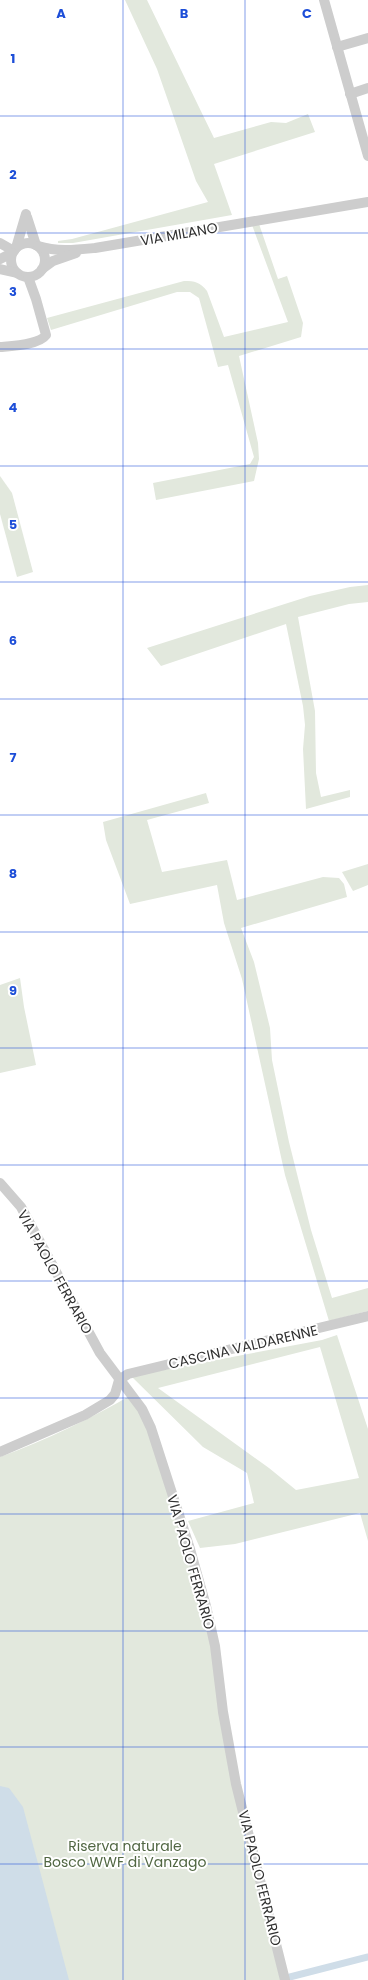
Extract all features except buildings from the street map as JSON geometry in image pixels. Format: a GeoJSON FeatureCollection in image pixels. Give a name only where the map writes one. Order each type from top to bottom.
{"type":"FeatureCollection","features":[{"type":"Feature","properties":{"kind":"street"},"geometry":{"type":"LineString","coordinates":[[324,0],[368,156]]}},
{"type":"Feature","properties":{"kind":"street"},"geometry":{"type":"LineString","coordinates":[[338,47],[368,38]]}},
{"type":"Feature","properties":{"kind":"street"},"geometry":{"type":"LineString","coordinates":[[350,94],[368,88]]}},
{"type":"Feature","properties":{"kind":"street","name":"VIA MILANO"},"geometry":{"type":"LineString","coordinates":[[37,246],[71,251],[95,248],[368,202]]}},
{"type":"Feature","properties":{"kind":"street"},"geometry":{"type":"LineString","coordinates":[[0,269],[28,276],[33,276],[42,269],[44,258],[43,253],[37,246],[26,214],[14,250],[12,264],[18,273]]}},
{"type":"Feature","properties":{"kind":"street"},"geometry":{"type":"LineString","coordinates":[[0,243],[14,250]]}},
{"type":"Feature","properties":{"kind":"street"},"geometry":{"type":"LineString","coordinates":[[0,258],[25,243],[37,246]]}},
{"type":"Feature","properties":{"kind":"street","name":"VIA MILANO"},"geometry":{"type":"LineString","coordinates":[[42,269],[53,261],[95,248]]}},
{"type":"Feature","properties":{"kind":"street"},"geometry":{"type":"LineString","coordinates":[[0,347],[15,346],[40,340],[46,335],[28,276]]}},
{"type":"Feature","properties":{"kind":"street","name":"VIA PAOLO FERRARIO"},"geometry":{"type":"LineString","coordinates":[[0,1183],[21,1207],[100,1353],[142,1409],[151,1428],[190,1549],[215,1646],[223,1712],[236,1784],[285,1980]]}},
{"type":"Feature","properties":{"kind":"street","name":"CASCINA VALDARENNE"},"geometry":{"type":"LineString","coordinates":[[120,1380],[128,1374],[368,1316]]}},
{"type":"Feature","properties":{"kind":"street"},"geometry":{"type":"LineString","coordinates":[[0,1452],[85,1415],[110,1400],[115,1394],[120,1380]]}},
{"type":"Feature","properties":{"kind":"green space"},"geometry":{"type":"Polygon","coordinates":[[[125,0],[147,0],[214,138],[271,122],[286,123],[308,114],[315,132],[214,164],[232,215],[73,243],[58,243],[58,241],[72,239],[208,202],[196,181],[157,69],[125,0]]]}},
{"type":"Feature","properties":{"kind":"green space"},"geometry":{"type":"Polygon","coordinates":[[[259,224],[278,279],[287,276],[303,323],[301,337],[239,356],[258,443],[259,459],[254,481],[156,500],[153,483],[250,464],[254,457],[228,365],[218,367],[199,298],[190,292],[177,292],[51,330],[47,318],[188,281],[200,284],[207,291],[224,337],[288,322],[252,225],[259,224]]]}},
{"type":"Feature","properties":{"kind":"green space"},"geometry":{"type":"Polygon","coordinates":[[[0,476],[12,493],[33,572],[17,577],[0,514],[0,476]]]}},
{"type":"Feature","properties":{"kind":"green space"},"geometry":{"type":"Polygon","coordinates":[[[368,585],[368,602],[349,604],[298,617],[315,711],[316,773],[321,797],[350,790],[350,797],[306,809],[303,749],[305,725],[303,706],[286,624],[161,666],[147,648],[310,596],[350,587],[368,585]]]}},
{"type":"Feature","properties":{"kind":"green space"},"geometry":{"type":"Polygon","coordinates":[[[206,793],[209,803],[147,820],[162,872],[227,860],[237,900],[323,877],[339,878],[344,884],[347,897],[241,928],[254,962],[270,1028],[272,1060],[289,1142],[311,1230],[332,1298],[368,1288],[368,1311],[329,1321],[285,1175],[242,979],[224,923],[217,885],[130,904],[106,840],[103,822],[206,793]]]}},
{"type":"Feature","properties":{"kind":"green space"},"geometry":{"type":"Polygon","coordinates":[[[368,864],[368,885],[353,891],[342,872],[368,864]]]}},
{"type":"Feature","properties":{"kind":"green space"},"geometry":{"type":"Polygon","coordinates":[[[20,978],[24,1007],[36,1065],[0,1073],[0,985],[20,978]]]}},
{"type":"Feature","properties":{"kind":"green space"},"geometry":{"type":"Polygon","coordinates":[[[337,1335],[368,1429],[368,1541],[360,1513],[235,1544],[200,1548],[188,1521],[254,1503],[247,1473],[203,1447],[131,1376],[322,1340],[337,1335]],[[320,1347],[158,1388],[269,1468],[296,1490],[359,1478],[320,1347]]]}},
{"type":"Feature","properties":{"kind":"green space","name":"Riserva naturale Bosco WWF di Vanzago"},"geometry":{"type":"Polygon","coordinates":[[[133,1394],[143,1408],[191,1551],[231,1746],[283,1980],[0,1980],[0,1457],[34,1444],[68,1428],[133,1394]]]}},
{"type":"Feature","properties":{"kind":"shaded area"},"geometry":{"type":"Polygon","coordinates":[[[0,1786],[9,1788],[23,1807],[69,1980],[0,1980],[0,1786]]]}},
{"type":"Feature","properties":{"kind":"waterway"},"geometry":{"type":"LineString","coordinates":[[290,1977],[368,1957]]}}]}
